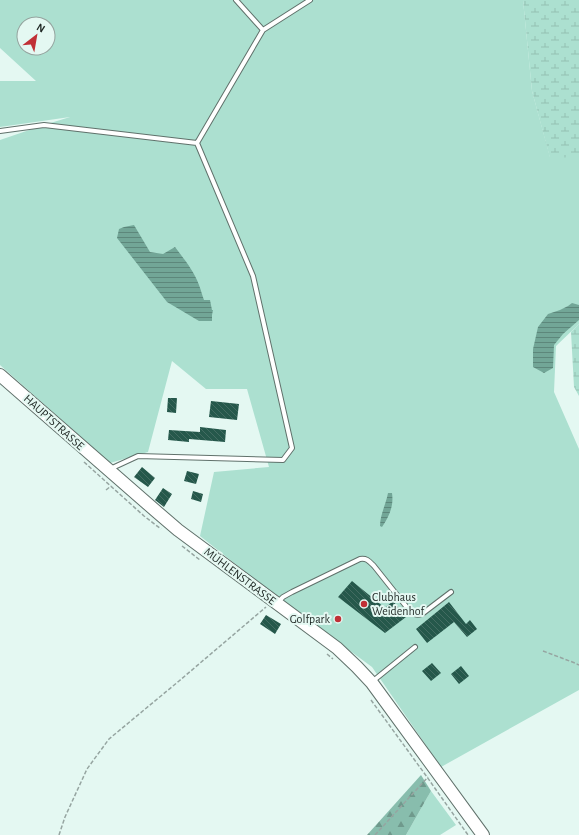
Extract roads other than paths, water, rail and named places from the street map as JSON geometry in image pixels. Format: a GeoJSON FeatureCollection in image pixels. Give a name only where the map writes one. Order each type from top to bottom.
{"type":"FeatureCollection","features":[{"type":"Feature","properties":{"kind":"main road","name":"HAUPTSTRASSE"},"geometry":{"type":"LineString","coordinates":[[0,375],[108,470]]}},
{"type":"Feature","properties":{"kind":"main road","name":"MÜHLENSTRASSE"},"geometry":{"type":"LineString","coordinates":[[108,470],[178,530],[337,648],[357,667],[372,683],[403,724],[431,773],[455,798],[483,835]]}},
{"type":"Feature","properties":{"kind":"main road","name":"MÜHLENSTRASSE"},"geometry":{"type":"LineString","coordinates":[[455,798],[476,835]]}},
{"type":"Feature","properties":{"kind":"lane"},"geometry":{"type":"LineString","coordinates":[[236,0],[263,30]]}},
{"type":"Feature","properties":{"kind":"lane"},"geometry":{"type":"LineString","coordinates":[[197,143],[263,30],[310,0]]}},
{"type":"Feature","properties":{"kind":"lane"},"geometry":{"type":"LineString","coordinates":[[0,131],[44,125],[197,143]]}},
{"type":"Feature","properties":{"kind":"lane"},"geometry":{"type":"LineString","coordinates":[[108,470],[138,456],[283,460],[292,448],[253,276],[197,143]]}},
{"type":"Feature","properties":{"kind":"lane"},"geometry":{"type":"LineString","coordinates":[[275,602],[360,559],[369,560],[409,610],[418,616],[451,592]]}},
{"type":"Feature","properties":{"kind":"lane"},"geometry":{"type":"LineString","coordinates":[[372,683],[415,647]]}},
{"type":"Feature","properties":{"kind":"place","name":"Clubhaus Weidenhof"},"geometry":{"type":"Point","coordinates":[364,604]}},
{"type":"Feature","properties":{"kind":"place","name":"Golfpark"},"geometry":{"type":"Point","coordinates":[338,619]}}]}
